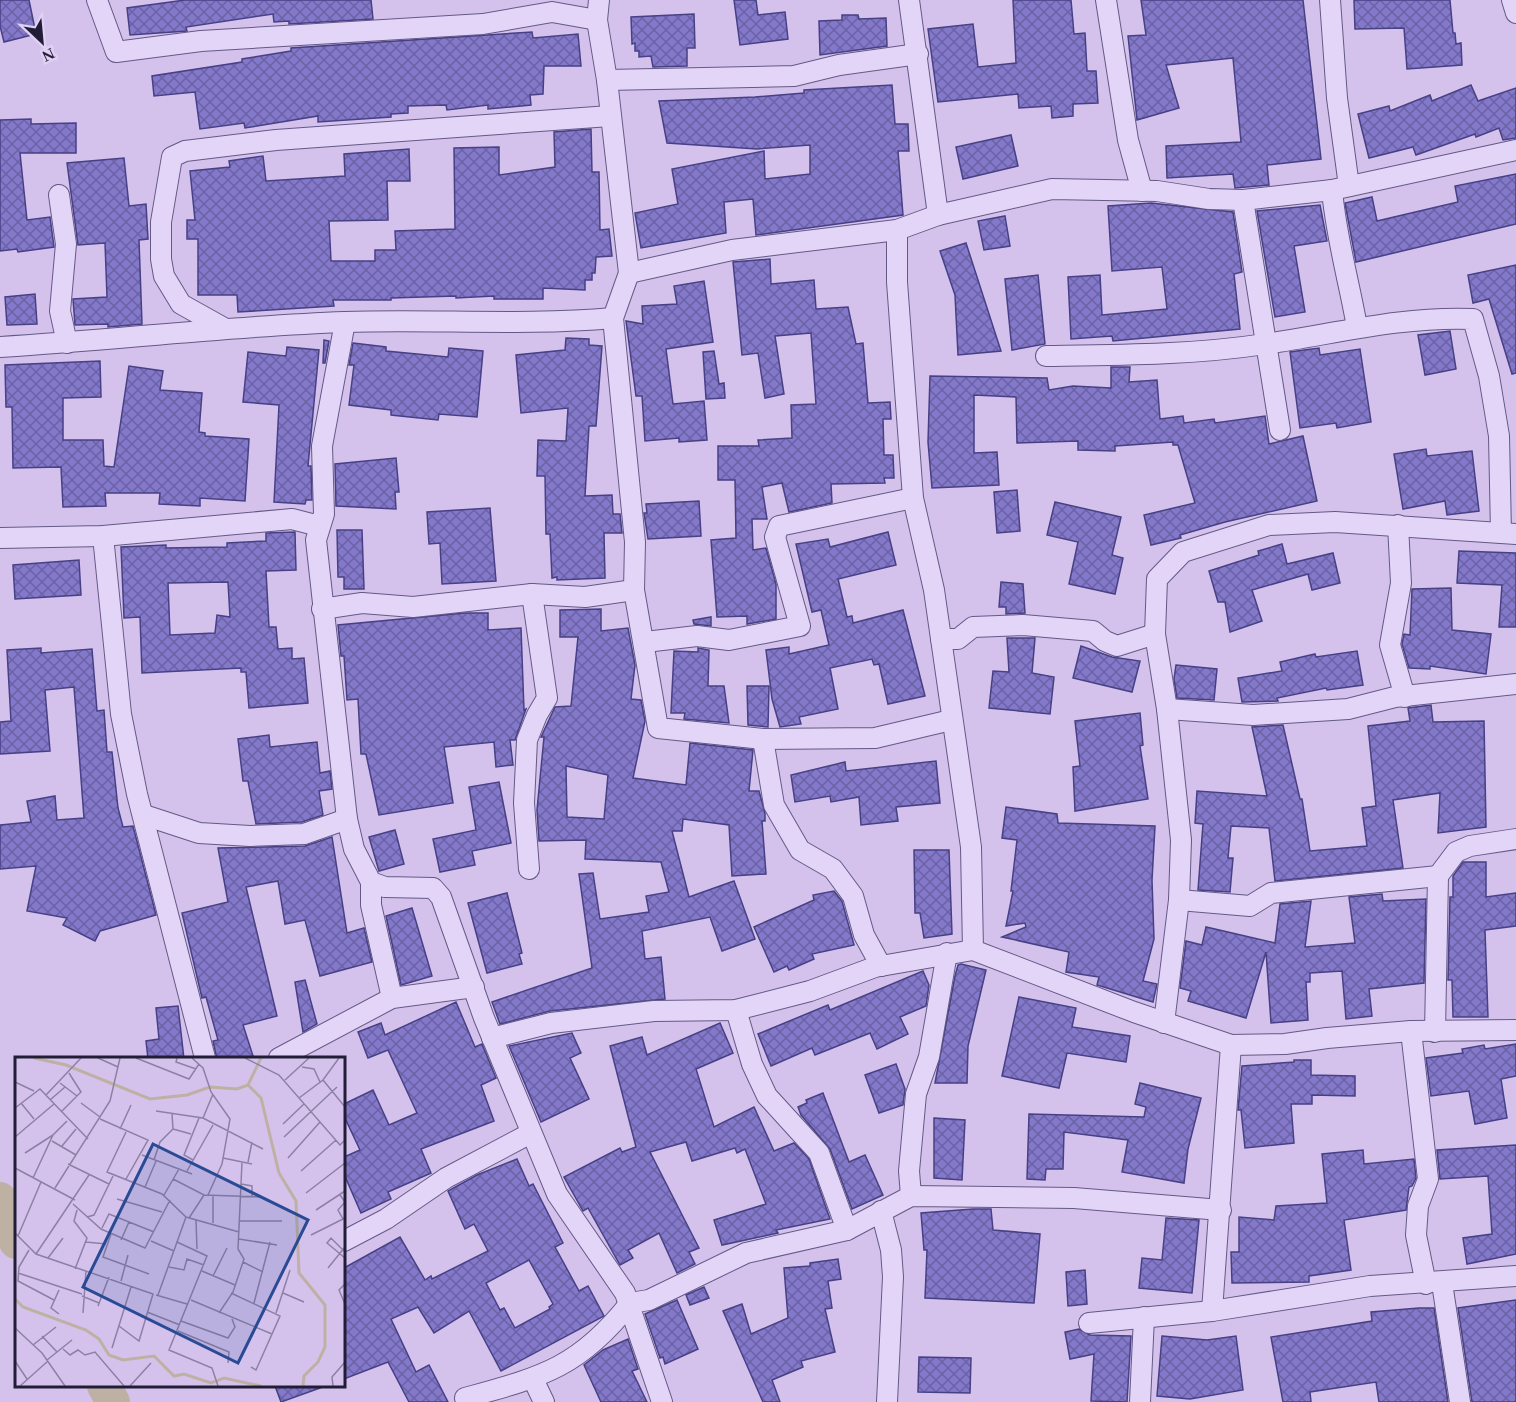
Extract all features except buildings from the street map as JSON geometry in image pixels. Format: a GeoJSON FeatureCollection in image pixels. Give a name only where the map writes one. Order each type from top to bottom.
{"type":"FeatureCollection","features":[{"type":"Feature","properties":{"kind":"street"},"geometry":{"type":"LineString","coordinates":[[98,0],[116,52],[201,41],[483,24],[552,12],[598,10],[629,273],[613,318],[635,542],[634,591],[645,642],[658,728],[763,740],[875,738],[951,720]]}},
{"type":"Feature","properties":{"kind":"street"},"geometry":{"type":"LineString","coordinates":[[909,0],[938,215]]}},
{"type":"Feature","properties":{"kind":"street"},"geometry":{"type":"LineString","coordinates":[[1106,0],[1128,140],[1142,191]]}},
{"type":"Feature","properties":{"kind":"street"},"geometry":{"type":"LineString","coordinates":[[1330,0],[1340,188],[1335,230],[1350,282],[1357,327]]}},
{"type":"Feature","properties":{"kind":"street"},"geometry":{"type":"LineString","coordinates":[[1512,0],[1516,13]]}},
{"type":"Feature","properties":{"kind":"street"},"geometry":{"type":"LineString","coordinates":[[607,80],[794,76],[839,65],[918,54]]}},
{"type":"Feature","properties":{"kind":"street"},"geometry":{"type":"LineString","coordinates":[[224,328],[181,304],[164,276],[161,260],[161,222],[172,157],[185,151],[276,140],[610,116]]}},
{"type":"Feature","properties":{"kind":"street"},"geometry":{"type":"LineString","coordinates":[[629,273],[732,250],[897,230],[938,215],[1052,189],[1157,191],[1209,199],[1243,200],[1340,188],[1516,150]]}},
{"type":"Feature","properties":{"kind":"street"},"geometry":{"type":"LineString","coordinates":[[59,195],[66,244],[60,311],[67,343]]}},
{"type":"Feature","properties":{"kind":"street"},"geometry":{"type":"LineString","coordinates":[[1243,200],[1280,430]]}},
{"type":"Feature","properties":{"kind":"street"},"geometry":{"type":"LineString","coordinates":[[897,230],[897,282],[913,498],[934,590],[971,847],[973,950]]}},
{"type":"Feature","properties":{"kind":"street"},"geometry":{"type":"LineString","coordinates":[[0,347],[224,328],[345,322],[573,322],[613,318]]}},
{"type":"Feature","properties":{"kind":"street"},"geometry":{"type":"LineString","coordinates":[[1046,356],[1206,352],[1357,327],[1446,318],[1473,319],[1489,376],[1499,436],[1509,533],[1335,522],[1269,525],[1183,552],[1157,579],[1155,634],[1167,709],[1180,840],[1179,900],[1164,1023]]}},
{"type":"Feature","properties":{"kind":"street"},"geometry":{"type":"LineString","coordinates":[[345,322],[322,446],[324,514],[316,540],[347,819],[354,849],[371,882],[371,905],[392,998]]}},
{"type":"Feature","properties":{"kind":"street"},"geometry":{"type":"LineString","coordinates":[[1499,436],[1516,425]]}},
{"type":"Feature","properties":{"kind":"street"},"geometry":{"type":"LineString","coordinates":[[645,642],[697,636],[729,640],[800,626],[775,537],[779,526],[913,498]]}},
{"type":"Feature","properties":{"kind":"street"},"geometry":{"type":"LineString","coordinates":[[0,538],[103,536],[292,519],[319,526]]}},
{"type":"Feature","properties":{"kind":"street"},"geometry":{"type":"LineString","coordinates":[[1398,525],[1401,583],[1390,645],[1405,697]]}},
{"type":"Feature","properties":{"kind":"street"},"geometry":{"type":"LineString","coordinates":[[103,536],[121,714],[137,794],[204,1057]]}},
{"type":"Feature","properties":{"kind":"street"},"geometry":{"type":"LineString","coordinates":[[322,609],[362,603],[413,607],[532,594],[585,597],[634,591]]}},
{"type":"Feature","properties":{"kind":"street"},"geometry":{"type":"LineString","coordinates":[[529,869],[524,803],[528,740],[537,715],[547,698],[532,594]]}},
{"type":"Feature","properties":{"kind":"street"},"geometry":{"type":"LineString","coordinates":[[941,639],[958,639],[973,627],[1023,625],[1093,631],[1105,641],[1117,646],[1155,634]]}},
{"type":"Feature","properties":{"kind":"street"},"geometry":{"type":"LineString","coordinates":[[1167,709],[1253,715],[1348,709],[1395,697],[1516,684]]}},
{"type":"Feature","properties":{"kind":"street"},"geometry":{"type":"LineString","coordinates":[[763,740],[774,805],[800,850],[833,869],[854,896],[864,934],[882,966]]}},
{"type":"Feature","properties":{"kind":"street"},"geometry":{"type":"LineString","coordinates":[[144,815],[200,833],[250,836],[304,834],[347,819]]}},
{"type":"Feature","properties":{"kind":"street"},"geometry":{"type":"LineString","coordinates":[[1435,1032],[1438,876],[1456,852],[1470,846],[1516,839]]}},
{"type":"Feature","properties":{"kind":"street"},"geometry":{"type":"LineString","coordinates":[[1179,900],[1250,906],[1271,893],[1438,876]]}},
{"type":"Feature","properties":{"kind":"street"},"geometry":{"type":"LineString","coordinates":[[371,882],[385,887],[433,888],[441,897],[451,918],[492,1038],[557,1194],[630,1303],[662,1402]]}},
{"type":"Feature","properties":{"kind":"street"},"geometry":{"type":"LineString","coordinates":[[492,1038],[562,1021],[654,1011],[736,1010],[810,991],[882,966],[973,950],[1164,1023],[1231,1045],[1285,1044],[1412,1031],[1516,1030]]}},
{"type":"Feature","properties":{"kind":"street"},"geometry":{"type":"LineString","coordinates":[[911,1196],[909,1171],[916,1094],[929,1058],[947,953]]}},
{"type":"Feature","properties":{"kind":"street"},"geometry":{"type":"LineString","coordinates":[[283,1057],[392,998],[474,987]]}},
{"type":"Feature","properties":{"kind":"street"},"geometry":{"type":"LineString","coordinates":[[736,1010],[752,1064],[767,1096],[819,1153],[847,1230]]}},
{"type":"Feature","properties":{"kind":"street"},"geometry":{"type":"LineString","coordinates":[[1412,1031],[1428,1179],[1418,1206],[1416,1235],[1434,1283],[1460,1402]]}},
{"type":"Feature","properties":{"kind":"street"},"geometry":{"type":"LineString","coordinates":[[1212,1311],[1231,1045]]}},
{"type":"Feature","properties":{"kind":"street"},"geometry":{"type":"LineString","coordinates":[[345,1240],[386,1218],[446,1178],[531,1133]]}},
{"type":"Feature","properties":{"kind":"street"},"geometry":{"type":"LineString","coordinates":[[465,1398],[533,1379],[580,1355],[609,1329],[630,1303],[649,1300],[746,1253],[847,1230],[911,1196],[1074,1198],[1221,1210]]}},
{"type":"Feature","properties":{"kind":"street"},"geometry":{"type":"LineString","coordinates":[[881,1211],[891,1250],[893,1277],[887,1402]]}},
{"type":"Feature","properties":{"kind":"street"},"geometry":{"type":"LineString","coordinates":[[1089,1323],[1212,1311],[1370,1286],[1516,1276]]}},
{"type":"Feature","properties":{"kind":"street"},"geometry":{"type":"LineString","coordinates":[[1140,1402],[1144,1317]]}},
{"type":"Feature","properties":{"kind":"street"},"geometry":{"type":"LineString","coordinates":[[533,1379],[544,1402]]}},
{"type":"Feature","properties":{"kind":"waterway"},"geometry":{"type":"LineString","coordinates":[[0,1199],[15,1239]]}},
{"type":"Feature","properties":{"kind":"waterway"},"geometry":{"type":"LineString","coordinates":[[105,1387],[113,1402]]}}]}
